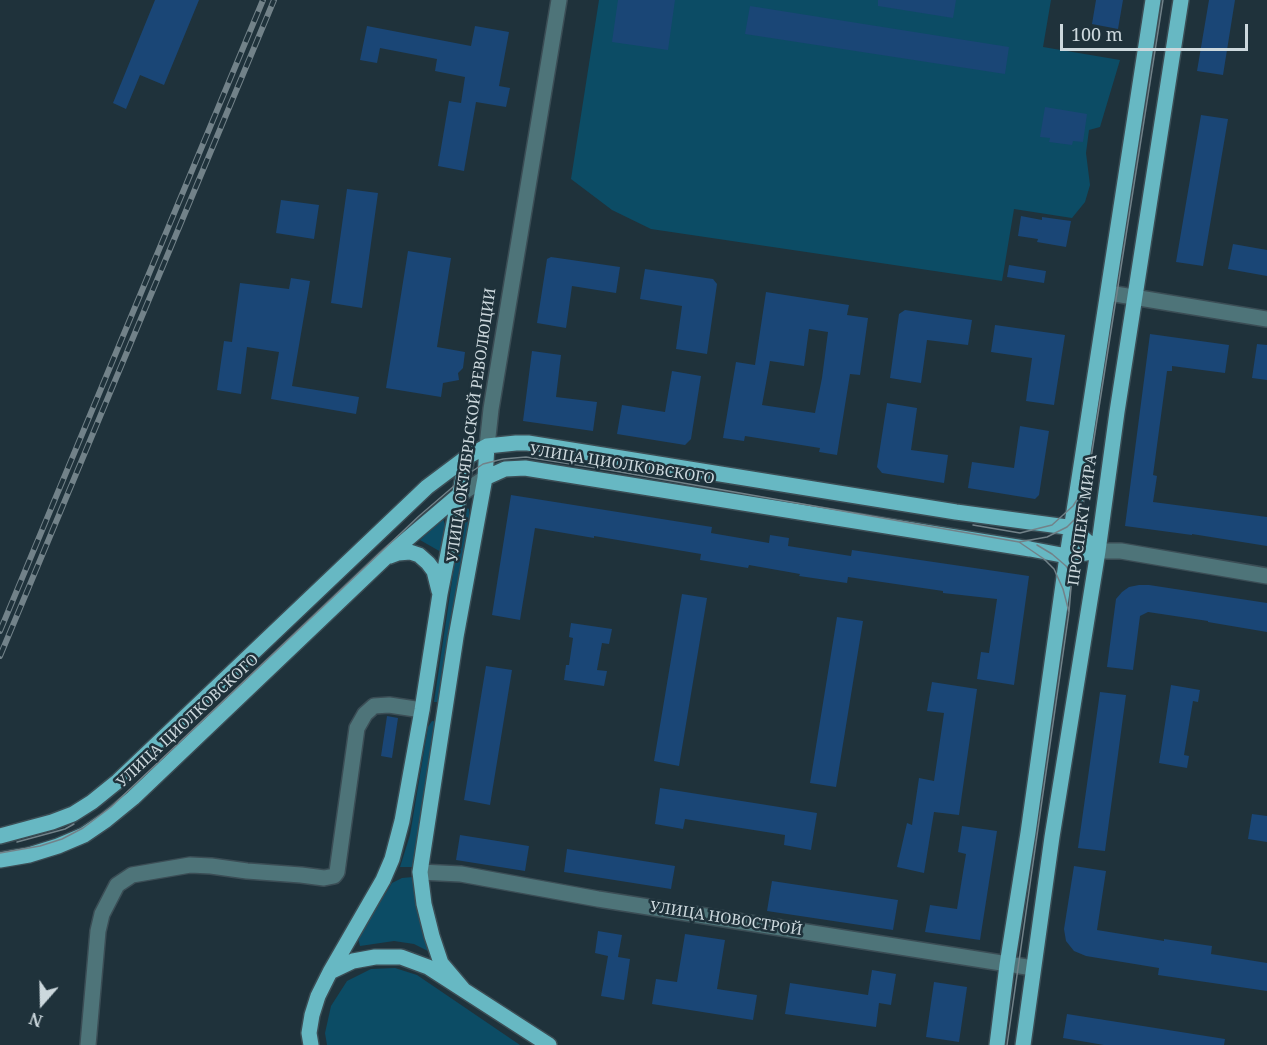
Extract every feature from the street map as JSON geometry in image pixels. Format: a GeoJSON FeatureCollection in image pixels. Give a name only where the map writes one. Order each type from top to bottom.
{"type":"FeatureCollection","features":[{"type":"Feature","properties":{"kind":"main road","name":"ПРОСПЕКТ МИРА"},"geometry":{"type":"LineString","coordinates":[[997,1045],[1067,556],[1153,0]]}},
{"type":"Feature","properties":{"kind":"main road","name":"ПРОСПЕКТ МИРА"},"geometry":{"type":"LineString","coordinates":[[1023,1045],[1052,837],[1098,551],[1134,297],[1181,0]]}},
{"type":"Feature","properties":{"kind":"main road","name":"УЛИЦА ЦИОЛКОВСКОГО"},"geometry":{"type":"LineString","coordinates":[[0,836],[52,822],[73,814],[92,802],[118,781],[427,487],[467,457],[487,446],[516,442],[528,443],[1072,528]]}},
{"type":"Feature","properties":{"kind":"main road","name":"УЛИЦА ОКТЯБРЬСКОЙ РЕВОЛЮЦИИ"},"geometry":{"type":"LineString","coordinates":[[462,989],[441,963],[424,904],[420,872],[456,637],[486,478],[487,446]]}},
{"type":"Feature","properties":{"kind":"main road","name":"УЛИЦА ОКТЯБРЬСКОЙ РЕВОЛЮЦИИ"},"geometry":{"type":"LineString","coordinates":[[311,1045],[309,1033],[318,996],[383,880],[392,859],[402,821],[440,594],[467,457]]}},
{"type":"Feature","properties":{"kind":"main road","name":"УЛИЦА ЦИОЛКОВСКОГО"},"geometry":{"type":"LineString","coordinates":[[486,478],[506,469],[525,468],[1067,556],[1098,551]]}},
{"type":"Feature","properties":{"kind":"main road","name":"УЛИЦА ЦИОЛКОВСКОГО"},"geometry":{"type":"LineString","coordinates":[[0,860],[29,855],[84,835],[134,798],[385,558],[459,495]]}},
{"type":"Feature","properties":{"kind":"main road"},"geometry":{"type":"LineString","coordinates":[[1072,528],[1098,551]]}},
{"type":"Feature","properties":{"kind":"main road"},"geometry":{"type":"LineString","coordinates":[[385,558],[398,553],[410,552],[419,555],[434,572],[440,594]]}},
{"type":"Feature","properties":{"kind":"main road"},"geometry":{"type":"LineString","coordinates":[[422,710],[444,712]]}},
{"type":"Feature","properties":{"kind":"main road"},"geometry":{"type":"LineString","coordinates":[[330,972],[352,961],[375,957],[401,957],[428,968],[549,1045]]}},
{"type":"Feature","properties":{"kind":"street","name":"УЛИЦА ОКТЯБРЬСКОЙ РЕВОЛЮЦИИ"},"geometry":{"type":"LineString","coordinates":[[487,446],[498,363],[560,0]]}},
{"type":"Feature","properties":{"kind":"street"},"geometry":{"type":"LineString","coordinates":[[1109,293],[1267,319]]}},
{"type":"Feature","properties":{"kind":"street","name":"УЛИЦА ЦИОЛКОВСКОГО"},"geometry":{"type":"LineString","coordinates":[[459,495],[486,478]]}},
{"type":"Feature","properties":{"kind":"street","name":"УЛИЦА ЦИОЛКОВСКОГО"},"geometry":{"type":"LineString","coordinates":[[1098,551],[1121,551],[1267,576]]}},
{"type":"Feature","properties":{"kind":"street"},"geometry":{"type":"LineString","coordinates":[[88,1045],[98,932],[102,914],[117,885],[132,875],[190,865],[324,878],[334,876],[337,872],[357,728],[365,714],[374,706],[389,705],[422,710]]}},
{"type":"Feature","properties":{"kind":"street","name":"УЛИЦА НОВОСТРОЙ"},"geometry":{"type":"LineString","coordinates":[[420,872],[461,874],[598,899],[1033,968]]}},
{"type":"Feature","properties":{"kind":"shaded area"},"geometry":{"type":"Polygon","coordinates":[[[599,0],[1051,0],[1043,47],[1120,60],[1100,127],[1089,130],[1086,153],[1090,185],[1085,202],[1072,218],[1014,209],[1002,281],[651,229],[612,210],[571,179],[599,0]]]}},
{"type":"Feature","properties":{"kind":"shaded area"},"geometry":{"type":"Polygon","coordinates":[[[463,507],[469,509],[470,524],[442,702],[434,702],[463,507]]]}},
{"type":"Feature","properties":{"kind":"shaded area"},"geometry":{"type":"Polygon","coordinates":[[[443,519],[446,527],[441,552],[420,540],[443,519]]]}},
{"type":"Feature","properties":{"kind":"shaded area"},"geometry":{"type":"Polygon","coordinates":[[[432,721],[438,722],[415,867],[400,867],[410,835],[428,727],[432,721]]]}},
{"type":"Feature","properties":{"kind":"shaded area"},"geometry":{"type":"Polygon","coordinates":[[[413,877],[430,952],[414,944],[394,941],[360,946],[358,938],[392,883],[402,878],[413,877]]]}},
{"type":"Feature","properties":{"kind":"shaded area"},"geometry":{"type":"Polygon","coordinates":[[[395,968],[417,975],[520,1045],[327,1045],[325,1033],[331,1006],[347,981],[371,969],[395,968]]]}},
{"type":"Feature","properties":{"kind":"building"},"geometry":{"type":"Polygon","coordinates":[[[155,0],[199,0],[164,85],[140,75],[126,109],[113,103],[155,0]]]}},
{"type":"Feature","properties":{"kind":"building"},"geometry":{"type":"Polygon","coordinates":[[[618,0],[675,0],[668,50],[612,42],[618,0]]]}},
{"type":"Feature","properties":{"kind":"building"},"geometry":{"type":"Polygon","coordinates":[[[878,0],[956,0],[953,18],[878,6],[878,0]]]}},
{"type":"Feature","properties":{"kind":"building"},"geometry":{"type":"Polygon","coordinates":[[[1096,0],[1123,0],[1118,29],[1092,24],[1096,0]]]}},
{"type":"Feature","properties":{"kind":"building"},"geometry":{"type":"Polygon","coordinates":[[[1209,0],[1235,0],[1223,75],[1197,71],[1209,0]]]}},
{"type":"Feature","properties":{"kind":"building"},"geometry":{"type":"Polygon","coordinates":[[[750,6],[1009,47],[1005,74],[745,34],[750,6]]]}},
{"type":"Feature","properties":{"kind":"building"},"geometry":{"type":"Polygon","coordinates":[[[367,26],[471,46],[475,26],[509,32],[499,86],[510,88],[506,107],[476,102],[464,171],[438,166],[449,101],[461,103],[465,77],[435,71],[437,59],[380,48],[377,63],[360,60],[367,26]]]}},
{"type":"Feature","properties":{"kind":"building"},"geometry":{"type":"Polygon","coordinates":[[[1045,107],[1087,114],[1083,142],[1073,141],[1072,145],[1049,142],[1050,138],[1040,137],[1045,107]]]}},
{"type":"Feature","properties":{"kind":"building"},"geometry":{"type":"Polygon","coordinates":[[[1201,115],[1228,119],[1203,266],[1176,262],[1201,115]]]}},
{"type":"Feature","properties":{"kind":"building"},"geometry":{"type":"Polygon","coordinates":[[[347,189],[378,193],[362,308],[331,303],[347,189]]]}},
{"type":"Feature","properties":{"kind":"building"},"geometry":{"type":"Polygon","coordinates":[[[281,200],[319,205],[314,239],[276,233],[281,200]]]}},
{"type":"Feature","properties":{"kind":"building"},"geometry":{"type":"Polygon","coordinates":[[[1021,216],[1042,220],[1042,217],[1071,221],[1066,247],[1018,236],[1021,216]]]}},
{"type":"Feature","properties":{"kind":"building"},"geometry":{"type":"Polygon","coordinates":[[[1233,244],[1267,250],[1267,276],[1228,269],[1233,244]]]}},
{"type":"Feature","properties":{"kind":"building"},"geometry":{"type":"Polygon","coordinates":[[[408,251],[451,258],[437,347],[465,352],[463,368],[458,373],[459,380],[443,383],[441,397],[386,388],[408,251]]]}},
{"type":"Feature","properties":{"kind":"building"},"geometry":{"type":"Polygon","coordinates":[[[551,257],[620,267],[616,293],[572,286],[566,328],[537,323],[547,259],[551,257]]]}},
{"type":"Feature","properties":{"kind":"building"},"geometry":{"type":"Polygon","coordinates":[[[1009,265],[1046,271],[1044,283],[1007,277],[1009,265]]]}},
{"type":"Feature","properties":{"kind":"building"},"geometry":{"type":"Polygon","coordinates":[[[645,269],[713,279],[717,284],[707,354],[676,349],[682,306],[640,299],[645,269]]]}},
{"type":"Feature","properties":{"kind":"building"},"geometry":{"type":"Polygon","coordinates":[[[291,278],[310,281],[292,386],[359,397],[356,414],[271,399],[279,352],[247,347],[241,394],[217,390],[224,341],[232,342],[240,283],[289,289],[291,278]]]}},
{"type":"Feature","properties":{"kind":"building"},"geometry":{"type":"Polygon","coordinates":[[[766,292],[849,305],[847,315],[868,318],[860,375],[850,374],[837,455],[819,452],[820,448],[745,436],[744,441],[723,438],[736,362],[755,365],[766,292]],[[809,329],[804,366],[770,361],[762,405],[815,413],[828,332],[809,329]]]}},
{"type":"Feature","properties":{"kind":"building"},"geometry":{"type":"Polygon","coordinates":[[[905,310],[972,320],[968,345],[927,340],[921,383],[890,378],[899,314],[905,310]]]}},
{"type":"Feature","properties":{"kind":"building"},"geometry":{"type":"Polygon","coordinates":[[[995,325],[1065,335],[1054,405],[1026,401],[1032,358],[991,352],[995,325]]]}},
{"type":"Feature","properties":{"kind":"building"},"geometry":{"type":"Polygon","coordinates":[[[1150,334],[1229,345],[1225,373],[1172,366],[1172,371],[1167,371],[1153,475],[1157,476],[1153,502],[1267,517],[1267,546],[1125,526],[1150,334]]]}},
{"type":"Feature","properties":{"kind":"building"},"geometry":{"type":"Polygon","coordinates":[[[1257,344],[1267,345],[1267,380],[1252,378],[1257,344]]]}},
{"type":"Feature","properties":{"kind":"building"},"geometry":{"type":"Polygon","coordinates":[[[532,351],[561,355],[556,397],[597,402],[593,431],[523,421],[532,351]]]}},
{"type":"Feature","properties":{"kind":"building"},"geometry":{"type":"Polygon","coordinates":[[[672,371],[701,376],[691,439],[685,445],[617,434],[622,405],[665,412],[672,371]]]}},
{"type":"Feature","properties":{"kind":"building"},"geometry":{"type":"Polygon","coordinates":[[[887,403],[917,408],[911,450],[948,455],[944,483],[882,473],[877,467],[887,403]]]}},
{"type":"Feature","properties":{"kind":"building"},"geometry":{"type":"Polygon","coordinates":[[[1020,426],[1049,431],[1039,495],[1035,499],[968,488],[972,462],[1014,468],[1020,426]]]}},
{"type":"Feature","properties":{"kind":"building"},"geometry":{"type":"Polygon","coordinates":[[[511,495],[712,527],[711,533],[769,543],[770,535],[789,538],[788,546],[851,556],[852,550],[1029,576],[1014,685],[977,679],[981,652],[989,653],[997,599],[943,593],[943,591],[848,577],[847,583],[799,576],[800,574],[749,565],[748,568],[700,560],[701,554],[535,528],[520,620],[492,615],[511,495]]]}},
{"type":"Feature","properties":{"kind":"building"},"geometry":{"type":"Polygon","coordinates":[[[1139,585],[1267,603],[1267,632],[1148,612],[1140,616],[1133,670],[1107,667],[1116,599],[1129,587],[1139,585]]]}},
{"type":"Feature","properties":{"kind":"building"},"geometry":{"type":"Polygon","coordinates":[[[682,594],[707,598],[679,766],[654,761],[682,594]]]}},
{"type":"Feature","properties":{"kind":"building"},"geometry":{"type":"Polygon","coordinates":[[[837,617],[863,621],[836,787],[810,783],[837,617]]]}},
{"type":"Feature","properties":{"kind":"building"},"geometry":{"type":"Polygon","coordinates":[[[571,623],[612,629],[609,644],[602,643],[597,670],[607,671],[604,686],[564,680],[573,638],[569,637],[571,623]]]}},
{"type":"Feature","properties":{"kind":"building"},"geometry":{"type":"Polygon","coordinates":[[[486,666],[512,670],[490,805],[464,800],[486,666]]]}},
{"type":"Feature","properties":{"kind":"building"},"geometry":{"type":"Polygon","coordinates":[[[932,682],[977,689],[959,815],[934,812],[924,873],[897,867],[907,823],[912,825],[919,778],[934,781],[944,713],[927,711],[932,682]]]}},
{"type":"Feature","properties":{"kind":"building"},"geometry":{"type":"Polygon","coordinates":[[[1171,685],[1200,690],[1198,702],[1193,701],[1184,755],[1189,756],[1187,768],[1159,763],[1171,685]]]}},
{"type":"Feature","properties":{"kind":"building"},"geometry":{"type":"Polygon","coordinates":[[[1100,692],[1126,695],[1105,851],[1078,848],[1100,692]]]}},
{"type":"Feature","properties":{"kind":"building"},"geometry":{"type":"Polygon","coordinates":[[[387,716],[398,718],[392,758],[381,756],[387,716]]]}},
{"type":"Feature","properties":{"kind":"building"},"geometry":{"type":"Polygon","coordinates":[[[660,788],[817,813],[811,850],[784,845],[785,835],[685,819],[683,829],[655,824],[660,788]]]}},
{"type":"Feature","properties":{"kind":"building"},"geometry":{"type":"Polygon","coordinates":[[[1252,814],[1267,816],[1267,842],[1248,839],[1252,814]]]}},
{"type":"Feature","properties":{"kind":"building"},"geometry":{"type":"Polygon","coordinates":[[[962,826],[997,831],[980,940],[925,932],[930,905],[957,909],[966,854],[958,852],[962,826]]]}},
{"type":"Feature","properties":{"kind":"building"},"geometry":{"type":"Polygon","coordinates":[[[460,835],[529,846],[525,871],[456,860],[460,835]]]}},
{"type":"Feature","properties":{"kind":"building"},"geometry":{"type":"Polygon","coordinates":[[[567,849],[675,866],[671,889],[564,872],[567,849]]]}},
{"type":"Feature","properties":{"kind":"building"},"geometry":{"type":"Polygon","coordinates":[[[1074,866],[1106,871],[1097,930],[1212,946],[1211,954],[1267,963],[1267,991],[1158,975],[1159,968],[1086,956],[1074,951],[1066,941],[1064,929],[1074,866]]]}},
{"type":"Feature","properties":{"kind":"building"},"geometry":{"type":"Polygon","coordinates":[[[772,881],[898,900],[893,930],[767,911],[772,881]]]}},
{"type":"Feature","properties":{"kind":"building"},"geometry":{"type":"Polygon","coordinates":[[[598,931],[622,935],[618,957],[630,959],[624,1000],[601,996],[608,956],[595,953],[598,931]]]}},
{"type":"Feature","properties":{"kind":"building"},"geometry":{"type":"Polygon","coordinates":[[[685,934],[725,940],[717,989],[757,995],[753,1020],[652,1004],[656,979],[677,982],[685,934]]]}},
{"type":"Feature","properties":{"kind":"building"},"geometry":{"type":"Polygon","coordinates":[[[872,970],[896,974],[891,1005],[879,1003],[876,1027],[785,1014],[790,983],[868,995],[872,970]]]}},
{"type":"Feature","properties":{"kind":"building"},"geometry":{"type":"Polygon","coordinates":[[[934,982],[967,987],[959,1042],[926,1037],[934,982]]]}},
{"type":"Feature","properties":{"kind":"building"},"geometry":{"type":"Polygon","coordinates":[[[1067,1014],[1225,1039],[1224,1045],[1104,1045],[1063,1038],[1067,1014]]]}},
{"type":"Feature","properties":{"kind":"tram line"},"geometry":{"type":"LineString","coordinates":[[1007,1045],[1081,514],[1163,0]]}},
{"type":"Feature","properties":{"kind":"tram line"},"geometry":{"type":"LineString","coordinates":[[0,853],[40,846],[62,839],[83,828],[111,807],[419,516],[468,474],[483,464],[503,459],[526,457],[609,470],[1019,542],[1044,559],[1054,569],[1063,589],[1069,612]]}},
{"type":"Feature","properties":{"kind":"tram line"},"geometry":{"type":"LineString","coordinates":[[973,525],[1020,533],[1052,525],[1073,506],[1087,484]]}},
{"type":"Feature","properties":{"kind":"tram line"},"geometry":{"type":"LineString","coordinates":[[1019,542],[1047,537],[1067,527],[1082,512]]}},
{"type":"Feature","properties":{"kind":"tram line"},"geometry":{"type":"LineString","coordinates":[[1037,545],[1066,566],[1073,579]]}},
{"type":"Feature","properties":{"kind":"tram line"},"geometry":{"type":"LineString","coordinates":[[17,842],[65,829],[74,824]]}},
{"type":"Feature","properties":{"kind":"railway"},"geometry":{"type":"LineString","coordinates":[[0,631],[263,0]]}},
{"type":"Feature","properties":{"kind":"railway"},"geometry":{"type":"LineString","coordinates":[[0,656],[274,0]]}}]}
